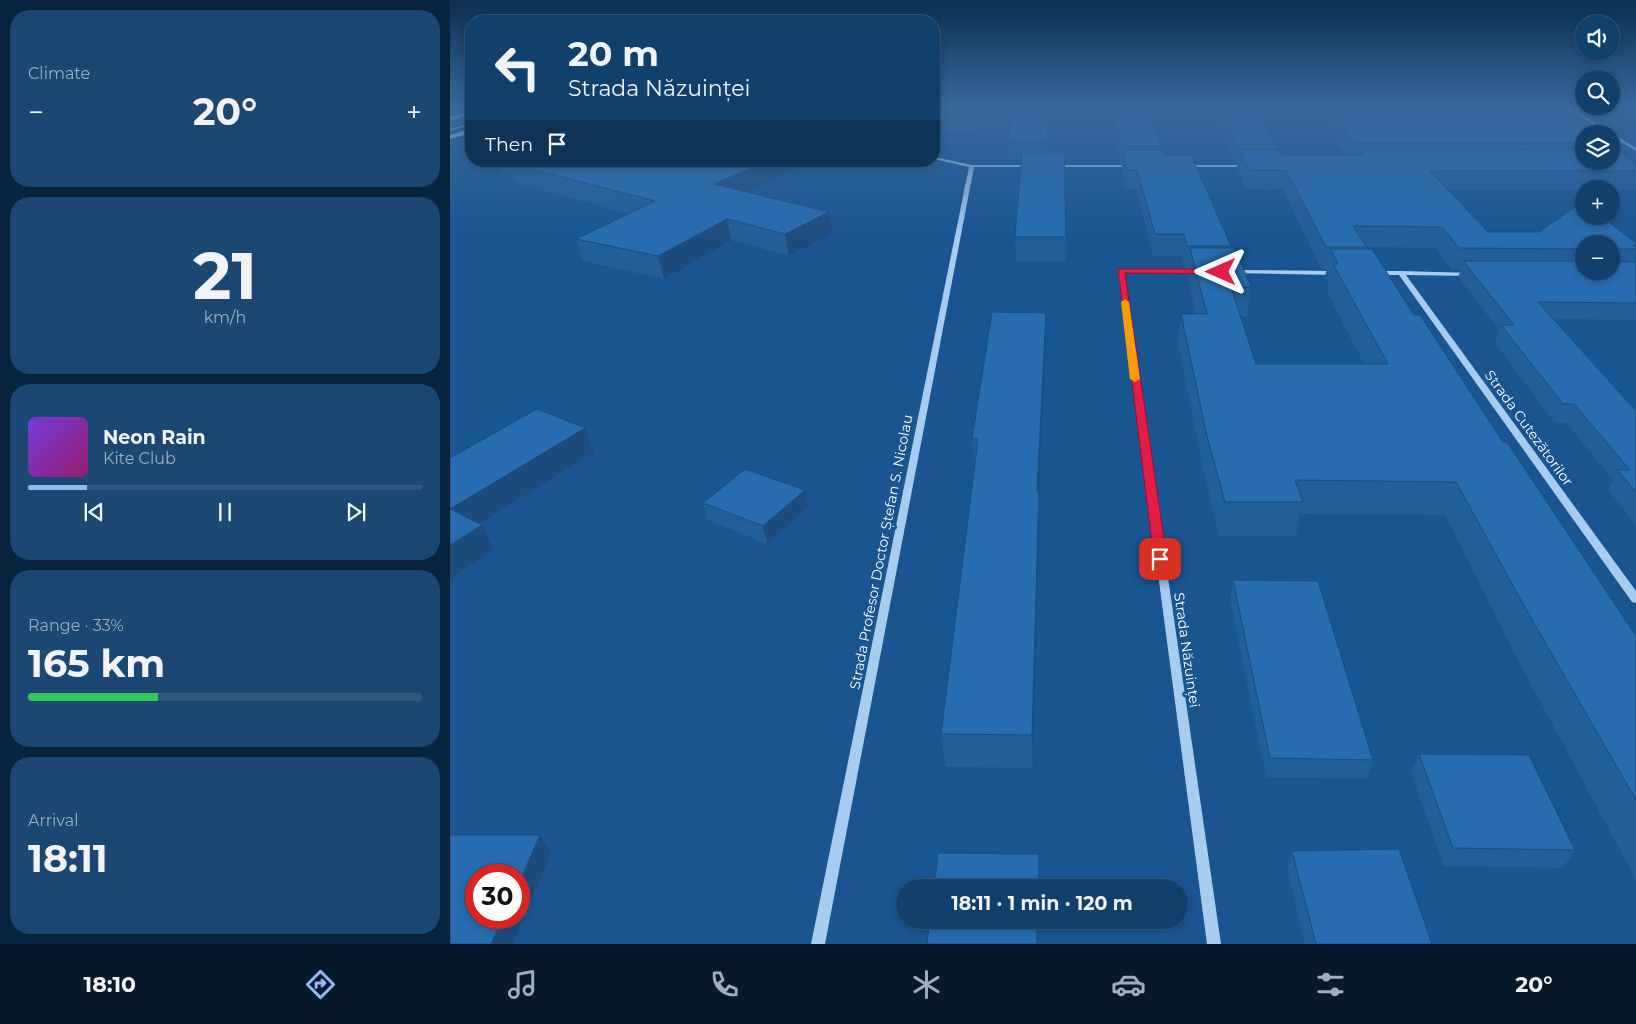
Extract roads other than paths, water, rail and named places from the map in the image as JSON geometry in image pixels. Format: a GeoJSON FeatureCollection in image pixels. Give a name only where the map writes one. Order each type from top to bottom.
{"type":"FeatureCollection","features":[{"type":"Feature","properties":{"kind":"street"},"geometry":{"type":"LineString","coordinates":[[940,159],[972,166],[1041,166]]}},
{"type":"Feature","properties":{"kind":"street","name":"Strada Profesor Doctor Ștefan S. Nicolau"},"geometry":{"type":"LineString","coordinates":[[818,944],[972,166]]}},
{"type":"Feature","properties":{"kind":"street"},"geometry":{"type":"LineString","coordinates":[[1051,166],[1140,166]]}},
{"type":"Feature","properties":{"kind":"street"},"geometry":{"type":"LineString","coordinates":[[1180,166],[1259,166]]}},
{"type":"Feature","properties":{"kind":"street","name":"Strada Năzuinței"},"geometry":{"type":"LineString","coordinates":[[1211,272],[1121,271],[1214,944]]}},
{"type":"Feature","properties":{"kind":"street"},"geometry":{"type":"LineString","coordinates":[[1231,272],[1341,273]]}},
{"type":"Feature","properties":{"kind":"street"},"geometry":{"type":"LineString","coordinates":[[1371,273],[1479,274]]}},
{"type":"Feature","properties":{"kind":"street","name":"Strada Cutezătorilor"},"geometry":{"type":"LineString","coordinates":[[1401,273],[1636,599]]}}]}
